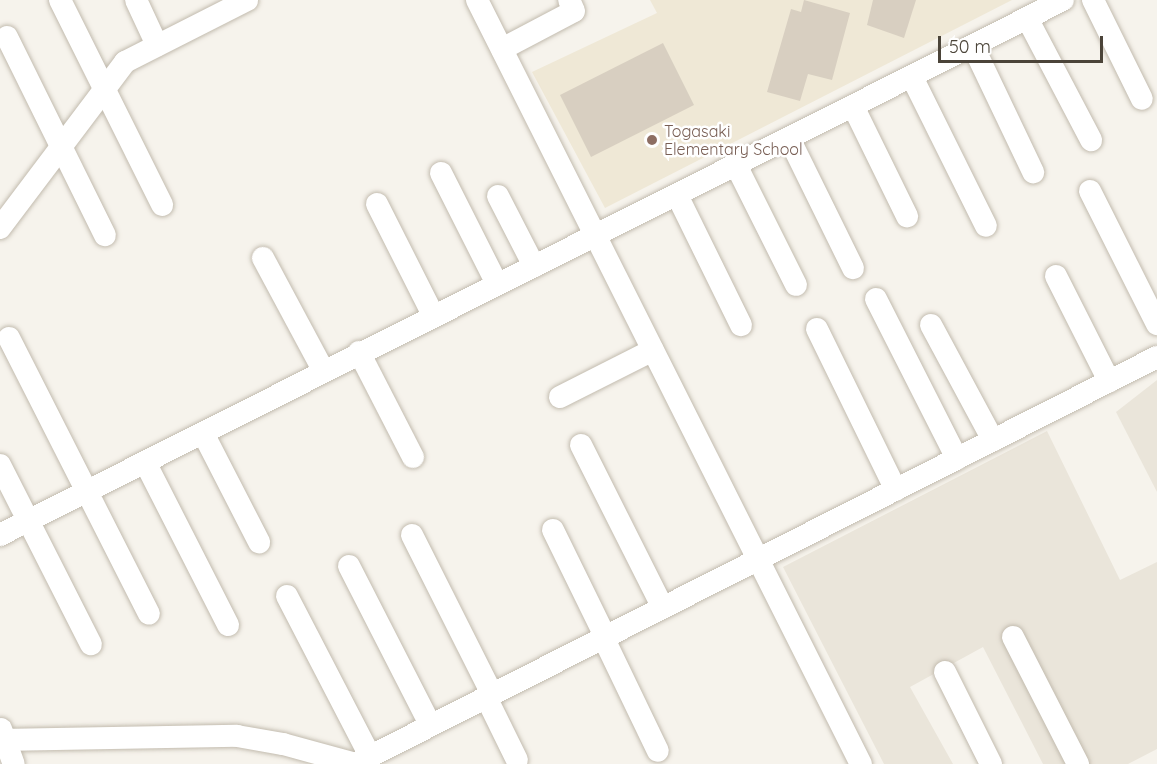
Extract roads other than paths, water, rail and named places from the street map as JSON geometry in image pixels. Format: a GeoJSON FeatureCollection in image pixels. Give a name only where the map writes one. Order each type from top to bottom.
{"type":"FeatureCollection","features":[{"type":"Feature","properties":{"kind":"street"},"geometry":{"type":"LineString","coordinates":[[60,0],[106,88],[162,205]]}},
{"type":"Feature","properties":{"kind":"street"},"geometry":{"type":"LineString","coordinates":[[136,0],[157,45]]}},
{"type":"Feature","properties":{"kind":"street"},"geometry":{"type":"LineString","coordinates":[[0,228],[125,62],[157,45],[209,8],[247,0]]}},
{"type":"Feature","properties":{"kind":"street"},"geometry":{"type":"LineString","coordinates":[[477,0],[861,764]]}},
{"type":"Feature","properties":{"kind":"street"},"geometry":{"type":"LineString","coordinates":[[502,49],[574,11],[569,0]]}},
{"type":"Feature","properties":{"kind":"street"},"geometry":{"type":"LineString","coordinates":[[0,535],[323,370],[678,195],[1063,0]]}},
{"type":"Feature","properties":{"kind":"street"},"geometry":{"type":"LineString","coordinates":[[1093,0],[1142,99]]}},
{"type":"Feature","properties":{"kind":"street"},"geometry":{"type":"LineString","coordinates":[[1027,18],[1091,140]]}},
{"type":"Feature","properties":{"kind":"street"},"geometry":{"type":"LineString","coordinates":[[7,37],[105,235]]}},
{"type":"Feature","properties":{"kind":"street"},"geometry":{"type":"LineString","coordinates":[[973,46],[1033,172]]}},
{"type":"Feature","properties":{"kind":"street"},"geometry":{"type":"LineString","coordinates":[[912,76],[986,226]]}},
{"type":"Feature","properties":{"kind":"street"},"geometry":{"type":"LineString","coordinates":[[853,106],[907,216]]}},
{"type":"Feature","properties":{"kind":"street"},"geometry":{"type":"LineString","coordinates":[[789,138],[853,268]]}},
{"type":"Feature","properties":{"kind":"street"},"geometry":{"type":"LineString","coordinates":[[736,165],[796,285]]}},
{"type":"Feature","properties":{"kind":"street"},"geometry":{"type":"LineString","coordinates":[[441,173],[497,284]]}},
{"type":"Feature","properties":{"kind":"street"},"geometry":{"type":"LineString","coordinates":[[1090,191],[1157,324]]}},
{"type":"Feature","properties":{"kind":"street"},"geometry":{"type":"LineString","coordinates":[[678,195],[741,325]]}},
{"type":"Feature","properties":{"kind":"street"},"geometry":{"type":"LineString","coordinates":[[498,196],[534,266]]}},
{"type":"Feature","properties":{"kind":"street"},"geometry":{"type":"LineString","coordinates":[[377,204],[433,315]]}},
{"type":"Feature","properties":{"kind":"street"},"geometry":{"type":"LineString","coordinates":[[264,258],[323,370]]}},
{"type":"Feature","properties":{"kind":"street"},"geometry":{"type":"LineString","coordinates":[[1056,276],[1108,381]]}},
{"type":"Feature","properties":{"kind":"street"},"geometry":{"type":"LineString","coordinates":[[876,299],[957,459]]}},
{"type":"Feature","properties":{"kind":"street"},"geometry":{"type":"LineString","coordinates":[[931,325],[993,440]]}},
{"type":"Feature","properties":{"kind":"street"},"geometry":{"type":"LineString","coordinates":[[817,329],[896,490]]}},
{"type":"Feature","properties":{"kind":"street"},"geometry":{"type":"LineString","coordinates":[[9,338],[149,614]]}},
{"type":"Feature","properties":{"kind":"street"},"geometry":{"type":"LineString","coordinates":[[560,397],[653,350]]}},
{"type":"Feature","properties":{"kind":"street"},"geometry":{"type":"LineString","coordinates":[[359,352],[413,457]]}},
{"type":"Feature","properties":{"kind":"street"},"geometry":{"type":"LineString","coordinates":[[14,764],[2,736],[237,736],[360,761],[1157,357]]}},
{"type":"Feature","properties":{"kind":"street"},"geometry":{"type":"LineString","coordinates":[[203,433],[259,542]]}},
{"type":"Feature","properties":{"kind":"street"},"geometry":{"type":"LineString","coordinates":[[581,445],[663,608]]}},
{"type":"Feature","properties":{"kind":"street"},"geometry":{"type":"LineString","coordinates":[[145,462],[228,625]]}},
{"type":"Feature","properties":{"kind":"street"},"geometry":{"type":"LineString","coordinates":[[0,465],[91,644]]}},
{"type":"Feature","properties":{"kind":"street"},"geometry":{"type":"LineString","coordinates":[[553,530],[658,751]]}},
{"type":"Feature","properties":{"kind":"street"},"geometry":{"type":"LineString","coordinates":[[412,535],[489,695],[517,760]]}},
{"type":"Feature","properties":{"kind":"street"},"geometry":{"type":"LineString","coordinates":[[349,566],[430,724]]}},
{"type":"Feature","properties":{"kind":"street"},"geometry":{"type":"LineString","coordinates":[[287,596],[360,761]]}},
{"type":"Feature","properties":{"kind":"street"},"geometry":{"type":"LineString","coordinates":[[1013,637],[1078,764]]}},
{"type":"Feature","properties":{"kind":"street"},"geometry":{"type":"LineString","coordinates":[[945,672],[991,764]]}},
{"type":"Feature","properties":{"kind":"place","name":"Togasaki Elementary School"},"geometry":{"type":"Point","coordinates":[652,140]}}]}
